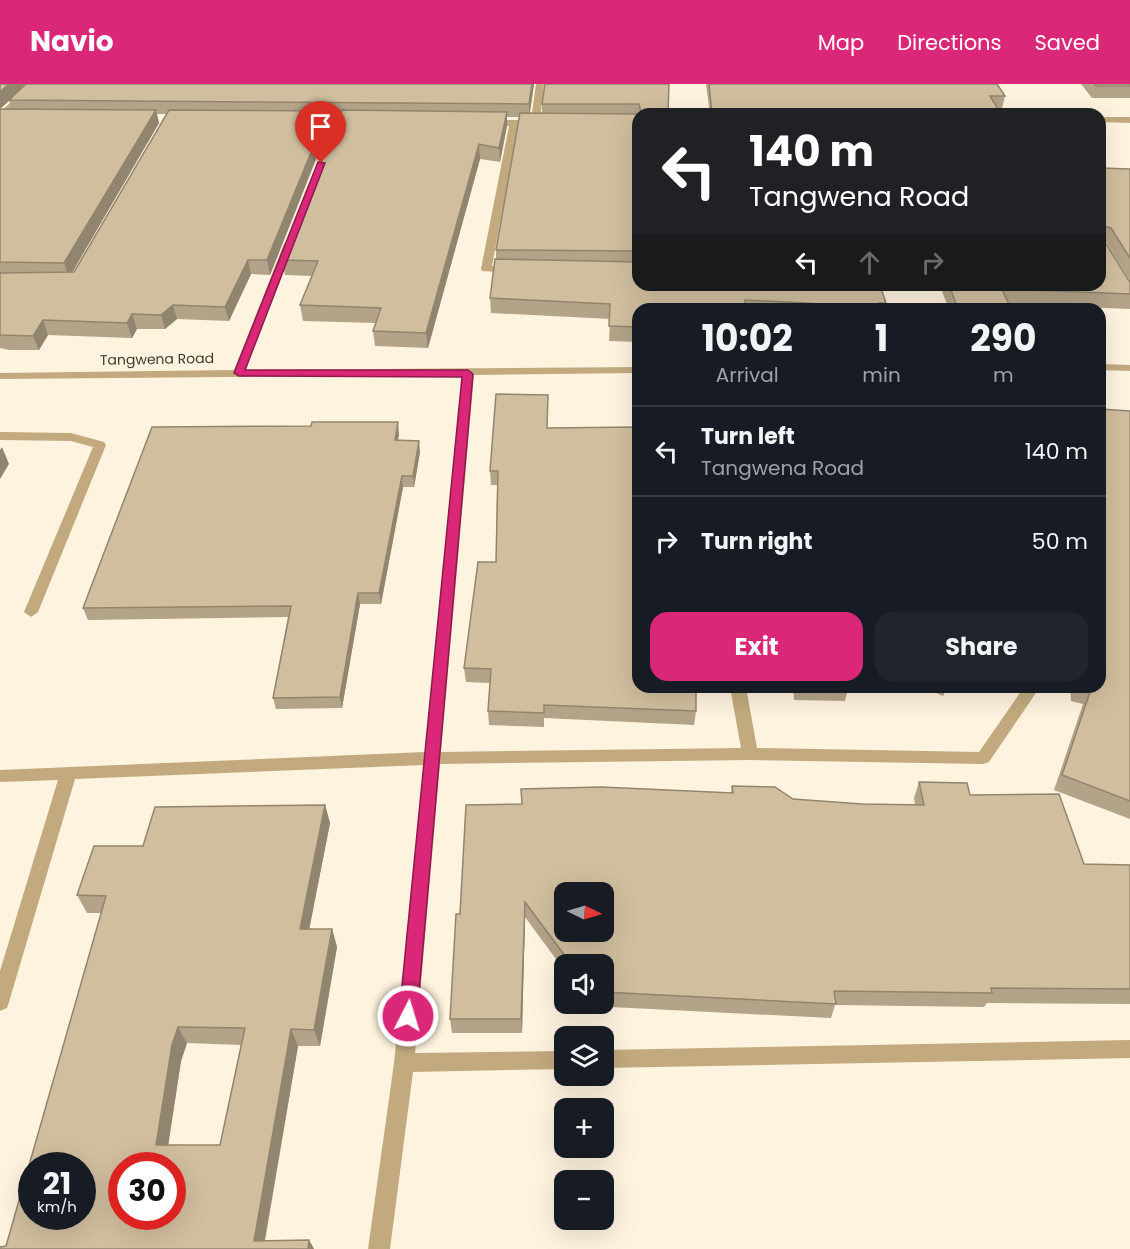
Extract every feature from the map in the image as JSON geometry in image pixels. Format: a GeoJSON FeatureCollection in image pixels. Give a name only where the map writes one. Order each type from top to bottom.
{"type":"FeatureCollection","features":[{"type":"Feature","properties":{"kind":"street"},"geometry":{"type":"LineString","coordinates":[[0,117],[36,84]]}},
{"type":"Feature","properties":{"kind":"street"},"geometry":{"type":"LineString","coordinates":[[535,123],[540,84]]}},
{"type":"Feature","properties":{"kind":"street"},"geometry":{"type":"LineString","coordinates":[[0,117],[12,117]]}},
{"type":"Feature","properties":{"kind":"street"},"geometry":{"type":"LineString","coordinates":[[1106,120],[1130,120]]}},
{"type":"Feature","properties":{"kind":"street"},"geometry":{"type":"LineString","coordinates":[[479,123],[546,123]]}},
{"type":"Feature","properties":{"kind":"street"},"geometry":{"type":"LineString","coordinates":[[514,123],[486,269],[521,270]]}},
{"type":"Feature","properties":{"kind":"street"},"geometry":{"type":"LineString","coordinates":[[239,373],[295,231]]}},
{"type":"Feature","properties":{"kind":"street"},"geometry":{"type":"LineString","coordinates":[[1106,367],[1130,368]]}},
{"type":"Feature","properties":{"kind":"street","name":"Tangwena Road"},"geometry":{"type":"LineString","coordinates":[[0,376],[239,373],[468,374],[632,370]]}},
{"type":"Feature","properties":{"kind":"street"},"geometry":{"type":"LineString","coordinates":[[379,1249],[404,1063],[468,374]]}},
{"type":"Feature","properties":{"kind":"street"},"geometry":{"type":"LineString","coordinates":[[0,436],[70,437],[100,445],[31,612]]}},
{"type":"Feature","properties":{"kind":"street"},"geometry":{"type":"LineString","coordinates":[[739,693],[750,754]]}},
{"type":"Feature","properties":{"kind":"street"},"geometry":{"type":"LineString","coordinates":[[0,776],[432,758],[750,754],[983,758],[1028,693]]}},
{"type":"Feature","properties":{"kind":"street"},"geometry":{"type":"LineString","coordinates":[[0,1002],[68,774]]}},
{"type":"Feature","properties":{"kind":"street"},"geometry":{"type":"LineString","coordinates":[[614,1059],[1130,1049]]}},
{"type":"Feature","properties":{"kind":"street"},"geometry":{"type":"LineString","coordinates":[[404,1063],[554,1060]]}},
{"type":"Feature","properties":{"kind":"building"},"geometry":{"type":"Polygon","coordinates":[[[0,84],[9,84],[0,92],[0,84]]]}},
{"type":"Feature","properties":{"kind":"building"},"geometry":{"type":"Polygon","coordinates":[[[26,84],[532,84],[529,104],[9,100],[26,84]]]}},
{"type":"Feature","properties":{"kind":"building"},"geometry":{"type":"Polygon","coordinates":[[[545,84],[669,84],[668,108],[640,108],[639,104],[542,104],[545,84]]]}},
{"type":"Feature","properties":{"kind":"building"},"geometry":{"type":"Polygon","coordinates":[[[709,84],[997,84],[1005,96],[990,96],[997,108],[711,108],[709,84]]]}},
{"type":"Feature","properties":{"kind":"building"},"geometry":{"type":"Polygon","coordinates":[[[1095,84],[1130,84],[1130,86],[1096,86],[1095,84]]]}},
{"type":"Feature","properties":{"kind":"building"},"geometry":{"type":"Polygon","coordinates":[[[0,109],[156,110],[64,263],[0,262],[0,109]]]}},
{"type":"Feature","properties":{"kind":"building"},"geometry":{"type":"Polygon","coordinates":[[[169,110],[328,111],[267,260],[248,260],[225,307],[173,305],[161,315],[132,314],[127,323],[43,320],[33,336],[0,335],[0,273],[74,272],[169,110]]]}},
{"type":"Feature","properties":{"kind":"building"},"geometry":{"type":"Polygon","coordinates":[[[342,110],[507,112],[499,148],[479,144],[426,333],[373,331],[381,308],[300,305],[318,261],[282,260],[342,110]]]}},
{"type":"Feature","properties":{"kind":"building"},"geometry":{"type":"Polygon","coordinates":[[[520,113],[632,114],[632,251],[496,250],[520,113]]]}},
{"type":"Feature","properties":{"kind":"building"},"geometry":{"type":"Polygon","coordinates":[[[1106,168],[1130,169],[1130,258],[1111,228],[1106,227],[1106,168]]]}},
{"type":"Feature","properties":{"kind":"building"},"geometry":{"type":"Polygon","coordinates":[[[1106,244],[1130,281],[1130,294],[1053,291],[1106,291],[1106,244]]]}},
{"type":"Feature","properties":{"kind":"building"},"geometry":{"type":"Polygon","coordinates":[[[495,259],[632,262],[632,291],[882,291],[886,303],[745,300],[745,303],[632,303],[632,327],[609,326],[610,304],[490,298],[495,259]]]}},
{"type":"Feature","properties":{"kind":"building"},"geometry":{"type":"Polygon","coordinates":[[[951,291],[1003,291],[1008,303],[956,303],[951,291]]]}},
{"type":"Feature","properties":{"kind":"building"},"geometry":{"type":"Polygon","coordinates":[[[496,394],[548,395],[547,428],[632,427],[632,693],[696,693],[696,711],[544,705],[544,713],[488,711],[491,669],[464,668],[478,562],[496,562],[498,471],[490,471],[496,394]]]}},
{"type":"Feature","properties":{"kind":"building"},"geometry":{"type":"Polygon","coordinates":[[[1106,409],[1130,411],[1130,801],[1062,775],[1090,693],[1106,693],[1106,409]]]}},
{"type":"Feature","properties":{"kind":"building"},"geometry":{"type":"Polygon","coordinates":[[[312,422],[398,422],[395,440],[419,441],[413,476],[402,476],[379,593],[358,593],[340,697],[273,698],[291,606],[83,608],[152,427],[311,426],[312,422]]]}},
{"type":"Feature","properties":{"kind":"building"},"geometry":{"type":"Polygon","coordinates":[[[919,782],[967,783],[970,795],[1059,794],[1084,864],[1130,865],[1130,989],[991,988],[992,993],[834,991],[836,1004],[614,993],[614,954],[564,954],[555,942],[614,942],[614,882],[554,882],[554,941],[525,902],[521,1019],[450,1019],[456,914],[460,914],[466,805],[522,804],[521,789],[601,787],[733,793],[732,786],[775,787],[793,799],[862,804],[924,805],[919,782]]]}},
{"type":"Feature","properties":{"kind":"building"},"geometry":{"type":"Polygon","coordinates":[[[325,805],[300,929],[332,929],[314,1030],[291,1029],[254,1241],[309,1240],[308,1249],[0,1249],[6,1246],[18,1204],[18,1230],[96,1230],[96,1152],[33,1152],[106,896],[77,895],[94,846],[143,846],[155,807],[325,805]],[[178,1027],[172,1045],[156,1145],[220,1145],[245,1028],[178,1027]]]}},
{"type":"Feature","properties":{"kind":"route"},"geometry":{"type":"LineString","coordinates":[[321,163],[239,373],[468,374],[408,1016]]}}]}
